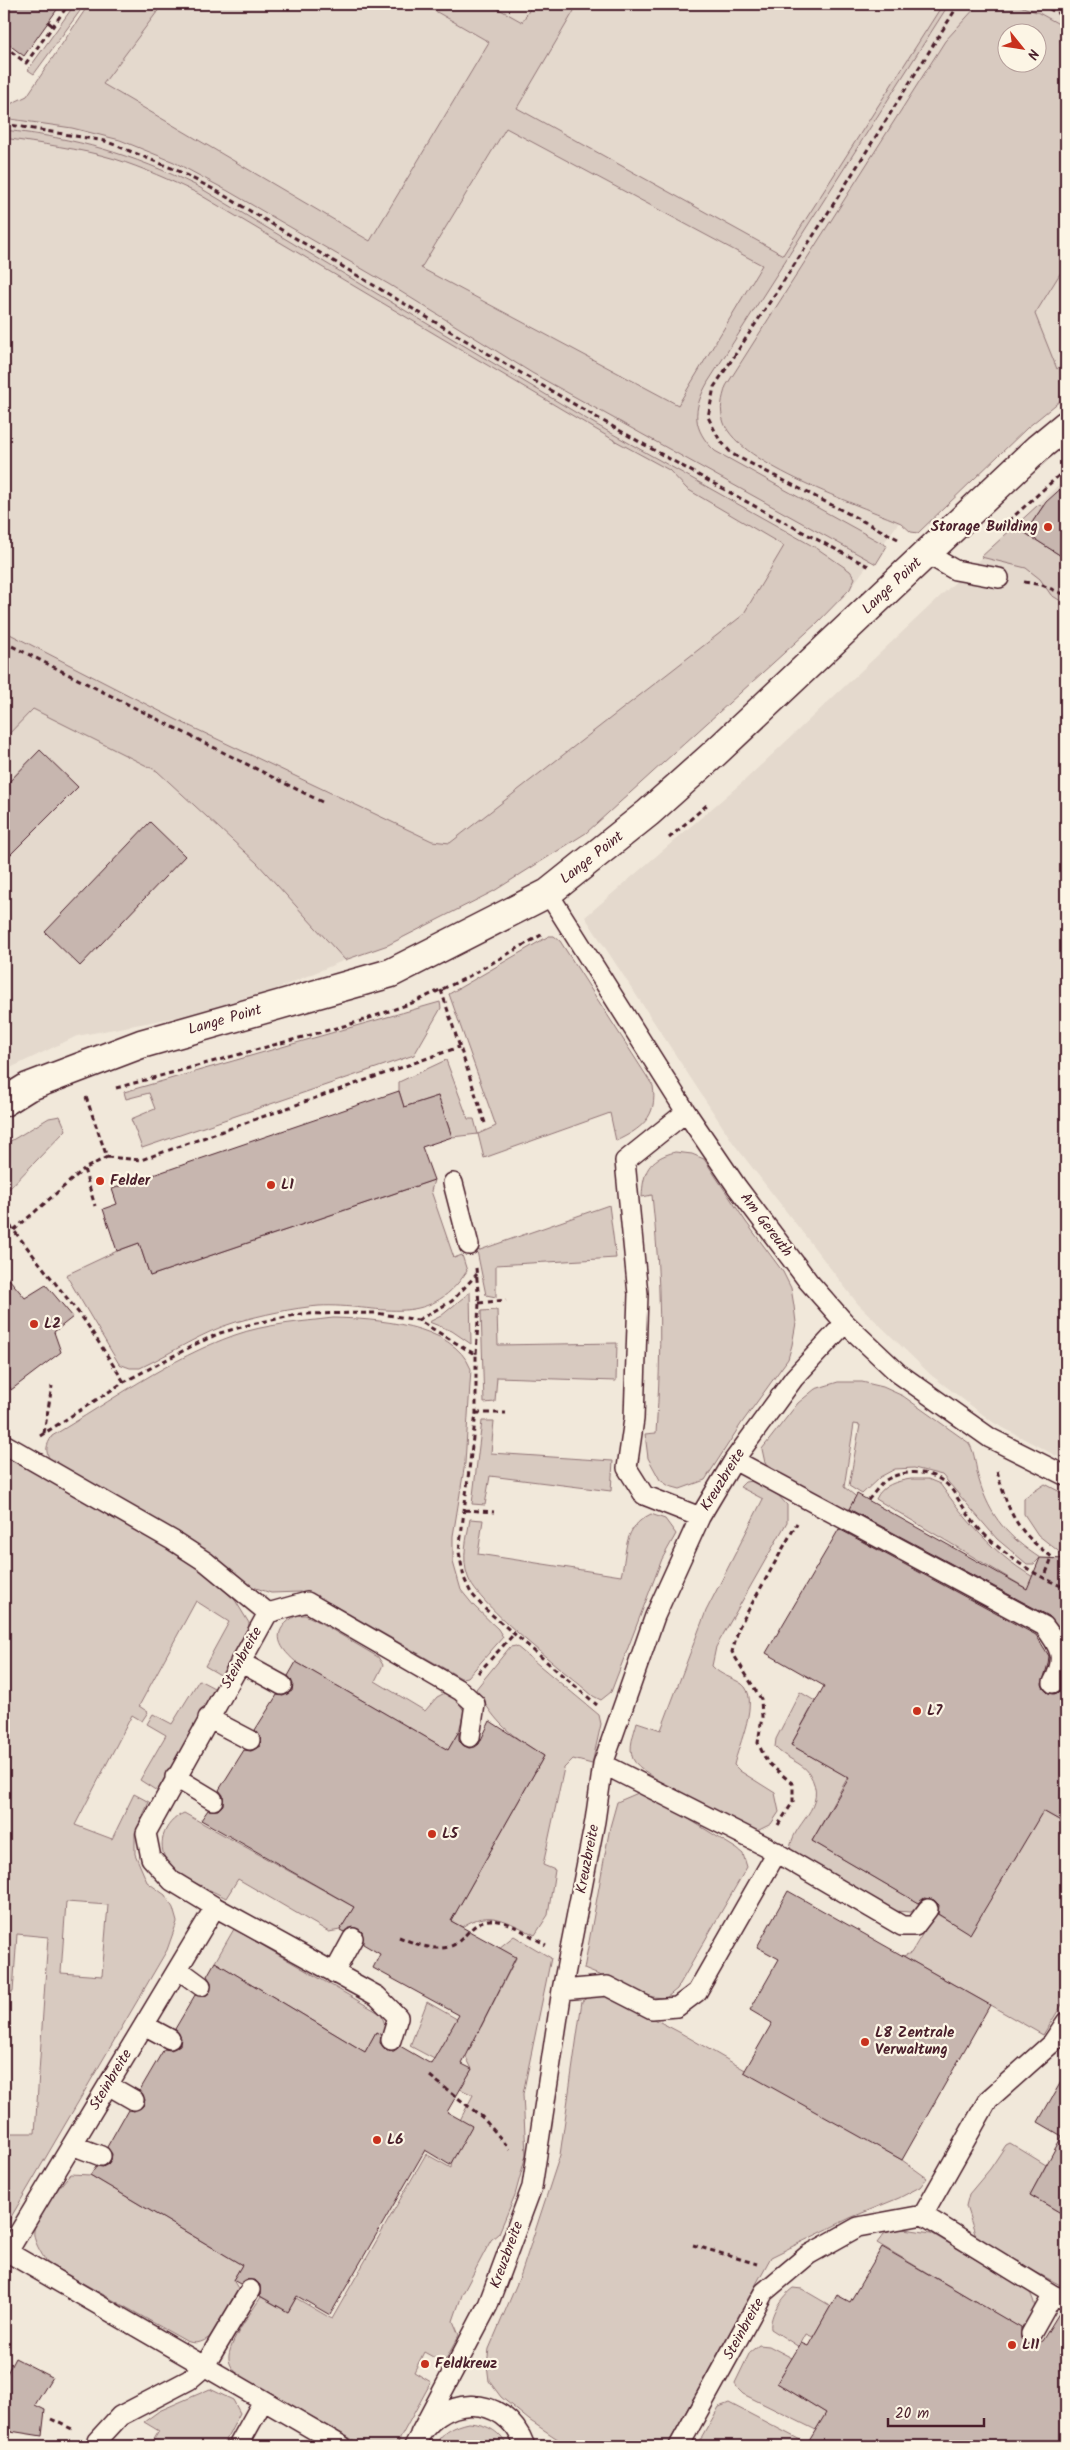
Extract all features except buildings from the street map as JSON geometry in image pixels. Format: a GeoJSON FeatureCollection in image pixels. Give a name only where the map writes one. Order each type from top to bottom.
{"type":"FeatureCollection","features":[{"type":"Feature","properties":{"kind":"street","name":"Lange Point"},"geometry":{"type":"LineString","coordinates":[[4,1102],[28,1087],[141,1044],[391,973],[548,892],[648,814],[716,753],[1038,448],[1066,425]]}},
{"type":"Feature","properties":{"kind":"lane"},"geometry":{"type":"LineString","coordinates":[[927,554],[955,570],[999,578]]}},
{"type":"Feature","properties":{"kind":"lane","name":"Am Gereuth"},"geometry":{"type":"LineString","coordinates":[[548,892],[686,1112],[743,1195],[808,1281],[845,1323],[898,1373],[990,1438],[1066,1476]]}},
{"type":"Feature","properties":{"kind":"lane"},"geometry":{"type":"LineString","coordinates":[[686,1112],[625,1161],[638,1294],[634,1419],[627,1468],[644,1495],[700,1517]]}},
{"type":"Feature","properties":{"kind":"lane"},"geometry":{"type":"LineString","coordinates":[[452,1183],[469,1245]]}},
{"type":"Feature","properties":{"kind":"lane","name":"Kreuzbreite"},"geometry":{"type":"LineString","coordinates":[[417,2440],[488,2306],[534,2176],[562,1990],[595,1821],[604,1764],[617,1721],[655,1616],[700,1517],[734,1460],[794,1378],[845,1323]]}},
{"type":"Feature","properties":{"kind":"lane","name":"Steinbreite"},"geometry":{"type":"LineString","coordinates":[[10,1448],[172,1540],[206,1562],[268,1612],[175,1777],[146,1833],[151,1858],[172,1881],[215,1907],[377,1996],[398,2017],[391,2040]]}},
{"type":"Feature","properties":{"kind":"lane"},"geometry":{"type":"LineString","coordinates":[[734,1460],[1044,1626],[1061,1652],[1061,1667],[1053,1683]]}},
{"type":"Feature","properties":{"kind":"lane"},"geometry":{"type":"LineString","coordinates":[[268,1612],[307,1602],[461,1692],[475,1704],[470,1737]]}},
{"type":"Feature","properties":{"kind":"lane"},"geometry":{"type":"LineString","coordinates":[[240,1662],[282,1686]]}},
{"type":"Feature","properties":{"kind":"lane"},"geometry":{"type":"LineString","coordinates":[[208,1718],[250,1740]]}},
{"type":"Feature","properties":{"kind":"lane"},"geometry":{"type":"LineString","coordinates":[[604,1764],[771,1849],[902,1926],[915,1926],[928,1909]]}},
{"type":"Feature","properties":{"kind":"lane"},"geometry":{"type":"LineString","coordinates":[[175,1777],[213,1800]]}},
{"type":"Feature","properties":{"kind":"lane"},"geometry":{"type":"LineString","coordinates":[[562,1990],[607,1986],[652,2009],[677,2007],[697,1992],[771,1849]]}},
{"type":"Feature","properties":{"kind":"lane","name":"Steinbreite"},"geometry":{"type":"LineString","coordinates":[[215,1907],[6,2252],[342,2446]]}},
{"type":"Feature","properties":{"kind":"lane"},"geometry":{"type":"LineString","coordinates":[[334,1973],[353,1938]]}},
{"type":"Feature","properties":{"kind":"lane"},"geometry":{"type":"LineString","coordinates":[[178,1969],[201,1986]]}},
{"type":"Feature","properties":{"kind":"lane"},"geometry":{"type":"LineString","coordinates":[[1031,2334],[1060,2298],[924,2215],[988,2100],[1052,2043],[1066,2022]]}},
{"type":"Feature","properties":{"kind":"lane"},"geometry":{"type":"LineString","coordinates":[[144,2025],[170,2039]]}},
{"type":"Feature","properties":{"kind":"lane"},"geometry":{"type":"LineString","coordinates":[[108,2085],[134,2100]]}},
{"type":"Feature","properties":{"kind":"lane"},"geometry":{"type":"LineString","coordinates":[[72,2145],[101,2156]]}},
{"type":"Feature","properties":{"kind":"lane","name":"Steinbreite"},"geometry":{"type":"LineString","coordinates":[[679,2446],[764,2292],[808,2255],[858,2228],[924,2215]]}},
{"type":"Feature","properties":{"kind":"lane"},"geometry":{"type":"LineString","coordinates":[[95,2446],[97,2441],[120,2416],[189,2380],[204,2367],[250,2290]]}},
{"type":"Feature","properties":{"kind":"lane"},"geometry":{"type":"LineString","coordinates":[[238,2446],[263,2401]]}},
{"type":"Feature","properties":{"kind":"lane"},"geometry":{"type":"LineString","coordinates":[[417,2440],[433,2418],[450,2408],[471,2405],[491,2409],[508,2419],[521,2435],[525,2446]]}},
{"type":"Feature","properties":{"kind":"path"},"geometry":{"type":"LineString","coordinates":[[4,46],[26,63],[69,4]]}},
{"type":"Feature","properties":{"kind":"path"},"geometry":{"type":"LineString","coordinates":[[927,554],[732,454],[719,439],[708,417],[714,387],[819,227],[959,4]]}},
{"type":"Feature","properties":{"kind":"path"},"geometry":{"type":"LineString","coordinates":[[1041,4],[1066,18]]}},
{"type":"Feature","properties":{"kind":"path"},"geometry":{"type":"LineString","coordinates":[[48,22],[53,26]]}},
{"type":"Feature","properties":{"kind":"path"},"geometry":{"type":"LineString","coordinates":[[4,124],[104,141],[174,169],[215,190],[529,379],[779,519],[897,581]]}},
{"type":"Feature","properties":{"kind":"path"},"geometry":{"type":"LineString","coordinates":[[999,530],[1066,469]]}},
{"type":"Feature","properties":{"kind":"path"},"geometry":{"type":"LineString","coordinates":[[999,578],[1042,585],[1066,595]]}},
{"type":"Feature","properties":{"kind":"path"},"geometry":{"type":"LineString","coordinates":[[4,642],[322,802]]}},
{"type":"Feature","properties":{"kind":"path"},"geometry":{"type":"LineString","coordinates":[[441,990],[485,1123]]}},
{"type":"Feature","properties":{"kind":"path"},"geometry":{"type":"LineString","coordinates":[[14,1230],[84,1169],[107,1158],[141,1160],[459,1047]]}},
{"type":"Feature","properties":{"kind":"path"},"geometry":{"type":"LineString","coordinates":[[86,1097],[107,1158]]}},
{"type":"Feature","properties":{"kind":"path"},"geometry":{"type":"LineString","coordinates":[[84,1169],[96,1206]]}},
{"type":"Feature","properties":{"kind":"path"},"geometry":{"type":"LineString","coordinates":[[4,1219],[85,1321],[124,1382]]}},
{"type":"Feature","properties":{"kind":"path"},"geometry":{"type":"LineString","coordinates":[[469,1245],[477,1274],[479,1303],[476,1355],[476,1413],[465,1510],[458,1552],[464,1578],[478,1601],[513,1635],[617,1721]]}},
{"type":"Feature","properties":{"kind":"path"},"geometry":{"type":"LineString","coordinates":[[418,1320],[452,1300],[477,1274]]}},
{"type":"Feature","properties":{"kind":"path"},"geometry":{"type":"LineString","coordinates":[[479,1303],[506,1300]]}},
{"type":"Feature","properties":{"kind":"path"},"geometry":{"type":"LineString","coordinates":[[10,1448],[44,1434],[124,1382],[196,1344],[220,1333],[301,1314],[337,1312],[376,1313],[418,1320],[476,1355]]}},
{"type":"Feature","properties":{"kind":"path"},"geometry":{"type":"LineString","coordinates":[[44,1434],[52,1386]]}},
{"type":"Feature","properties":{"kind":"path"},"geometry":{"type":"LineString","coordinates":[[476,1413],[506,1413]]}},
{"type":"Feature","properties":{"kind":"path"},"geometry":{"type":"LineString","coordinates":[[868,1500],[885,1481],[901,1473],[919,1472],[932,1475],[951,1489],[969,1517],[994,1543],[1023,1567],[1044,1579],[1066,1588]]}},
{"type":"Feature","properties":{"kind":"path"},"geometry":{"type":"LineString","coordinates":[[771,1849],[793,1802],[793,1784],[767,1762],[758,1743],[762,1717],[761,1699],[732,1652],[739,1627],[809,1500]]}},
{"type":"Feature","properties":{"kind":"path"},"geometry":{"type":"LineString","coordinates":[[1006,1502],[1015,1522],[1024,1534],[1052,1557],[1044,1579]]}},
{"type":"Feature","properties":{"kind":"path"},"geometry":{"type":"LineString","coordinates":[[465,1510],[494,1512]]}},
{"type":"Feature","properties":{"kind":"path"},"geometry":{"type":"LineString","coordinates":[[461,1692],[513,1635]]}},
{"type":"Feature","properties":{"kind":"path"},"geometry":{"type":"LineString","coordinates":[[399,1938],[432,1948],[450,1947],[474,1925],[492,1920],[515,1927],[568,1958]]}},
{"type":"Feature","properties":{"kind":"path"},"geometry":{"type":"LineString","coordinates":[[430,2076],[482,2117],[534,2176]]}},
{"type":"Feature","properties":{"kind":"path"},"geometry":{"type":"LineString","coordinates":[[693,2245],[730,2254],[762,2265],[781,2277]]}},
{"type":"Feature","properties":{"kind":"shaded area"},"geometry":{"type":"Polygon","coordinates":[[[75,4],[85,4],[34,74],[28,70],[75,4]]]}},
{"type":"Feature","properties":{"kind":"shaded area"},"geometry":{"type":"Polygon","coordinates":[[[89,4],[1066,4],[1066,361],[905,514],[850,589],[817,623],[586,833],[494,891],[388,945],[345,960],[236,1006],[77,1036],[4,1071],[4,107],[27,96],[89,4]]]}},
{"type":"Feature","properties":{"kind":"shaded area"},"geometry":{"type":"Polygon","coordinates":[[[89,4],[163,4],[103,84],[370,241],[489,42],[423,4],[490,4],[522,22],[533,4],[578,4],[517,108],[783,255],[943,4],[949,4],[708,382],[697,410],[698,427],[707,443],[715,451],[887,546],[876,564],[532,373],[390,285],[228,191],[174,162],[120,140],[72,128],[4,118],[4,107],[27,96],[89,4]],[[506,128],[421,268],[678,405],[762,265],[506,128]]]}},
{"type":"Feature","properties":{"kind":"shaded area"},"geometry":{"type":"Polygon","coordinates":[[[987,4],[1015,4],[1039,13],[1066,28],[1066,264],[1035,314],[1057,369],[1066,361],[1066,396],[1027,428],[918,533],[911,532],[901,523],[803,482],[752,454],[734,439],[724,423],[722,404],[726,386],[945,41],[977,6],[987,4]]]}},
{"type":"Feature","properties":{"kind":"shaded area"},"geometry":{"type":"Polygon","coordinates":[[[4,130],[31,133],[103,149],[149,165],[197,186],[595,424],[818,549],[850,571],[855,578],[850,589],[817,623],[586,833],[494,891],[388,945],[345,960],[257,863],[157,771],[33,709],[4,739],[4,631],[177,720],[432,841],[450,843],[743,615],[784,546],[687,489],[669,470],[612,439],[197,193],[136,166],[101,155],[4,138],[4,130]]]}},
{"type":"Feature","properties":{"kind":"shaded area"},"geometry":{"type":"Polygon","coordinates":[[[1066,478],[1066,1461],[994,1423],[931,1375],[858,1304],[734,1144],[585,917],[745,780],[1066,478]]]}},
{"type":"Feature","properties":{"kind":"shaded area"},"geometry":{"type":"Polygon","coordinates":[[[1038,505],[1043,506],[1025,533],[1066,559],[1066,604],[1051,595],[1040,579],[1026,568],[981,557],[1038,505]]]}},
{"type":"Feature","properties":{"kind":"shaded area"},"geometry":{"type":"Polygon","coordinates":[[[549,936],[554,936],[560,941],[653,1086],[654,1097],[650,1114],[646,1121],[633,1132],[616,1141],[610,1113],[484,1158],[478,1134],[496,1126],[449,994],[549,936]]]}},
{"type":"Feature","properties":{"kind":"shaded area"},"geometry":{"type":"Polygon","coordinates":[[[440,1002],[441,1008],[414,1055],[142,1148],[131,1119],[155,1109],[149,1093],[126,1099],[124,1092],[440,1002]]]}},
{"type":"Feature","properties":{"kind":"shaded area"},"geometry":{"type":"Polygon","coordinates":[[[446,1060],[468,1119],[474,1119],[478,1134],[452,1137],[438,1096],[404,1107],[399,1091],[399,1082],[446,1060]]]}},
{"type":"Feature","properties":{"kind":"shaded area"},"geometry":{"type":"Polygon","coordinates":[[[60,1116],[66,1130],[4,1194],[4,1145],[49,1118],[60,1116]]]}},
{"type":"Feature","properties":{"kind":"shaded area"},"geometry":{"type":"Polygon","coordinates":[[[675,1152],[692,1154],[704,1159],[746,1222],[783,1272],[791,1288],[796,1323],[788,1359],[741,1424],[705,1480],[680,1489],[669,1486],[660,1480],[648,1458],[645,1434],[656,1433],[660,1314],[652,1195],[642,1197],[644,1180],[649,1168],[659,1158],[675,1152]]]}},
{"type":"Feature","properties":{"kind":"shaded area"},"geometry":{"type":"Polygon","coordinates":[[[434,1180],[431,1191],[454,1258],[462,1255],[467,1271],[452,1290],[435,1302],[418,1308],[381,1310],[319,1306],[277,1312],[223,1326],[140,1368],[130,1368],[119,1364],[66,1275],[117,1251],[139,1243],[150,1276],[434,1180]]]}},
{"type":"Feature","properties":{"kind":"shaded area"},"geometry":{"type":"Polygon","coordinates":[[[609,1205],[616,1258],[496,1265],[496,1297],[486,1295],[477,1251],[609,1205]]]}},
{"type":"Feature","properties":{"kind":"shaded area"},"geometry":{"type":"Polygon","coordinates":[[[470,1292],[471,1344],[452,1331],[429,1322],[441,1316],[470,1292]]]}},
{"type":"Feature","properties":{"kind":"shaded area"},"geometry":{"type":"Polygon","coordinates":[[[497,1310],[498,1345],[617,1343],[616,1381],[497,1377],[495,1402],[484,1403],[481,1311],[497,1310]]]}},
{"type":"Feature","properties":{"kind":"shaded area"},"geometry":{"type":"Polygon","coordinates":[[[333,1318],[390,1322],[430,1333],[448,1342],[462,1354],[471,1369],[465,1463],[453,1536],[453,1562],[461,1590],[474,1606],[498,1629],[503,1637],[468,1677],[461,1678],[330,1603],[300,1592],[271,1593],[247,1585],[48,1457],[47,1448],[52,1436],[141,1381],[187,1356],[247,1331],[333,1318]]]}},
{"type":"Feature","properties":{"kind":"shaded area"},"geometry":{"type":"Polygon","coordinates":[[[838,1382],[862,1382],[883,1387],[903,1396],[969,1443],[983,1493],[995,1515],[1010,1534],[1040,1558],[1034,1564],[1027,1564],[997,1539],[942,1475],[914,1468],[895,1469],[880,1477],[862,1494],[849,1486],[860,1425],[854,1424],[844,1487],[859,1499],[852,1513],[781,1475],[765,1463],[762,1449],[798,1403],[815,1389],[838,1382]]]}},
{"type":"Feature","properties":{"kind":"shaded area"},"geometry":{"type":"Polygon","coordinates":[[[482,1421],[494,1421],[491,1453],[613,1461],[611,1491],[490,1476],[485,1505],[472,1504],[482,1421]]]}},
{"type":"Feature","properties":{"kind":"shaded area"},"geometry":{"type":"Polygon","coordinates":[[[4,1456],[195,1564],[235,1600],[249,1623],[248,1631],[222,1676],[205,1666],[229,1622],[196,1601],[139,1706],[148,1712],[142,1721],[132,1715],[75,1825],[112,1839],[134,1794],[149,1802],[135,1833],[135,1854],[147,1882],[165,1895],[173,1908],[177,1922],[167,1950],[4,2229],[4,2133],[35,2133],[48,1937],[17,1934],[13,1992],[4,1992],[4,1456]],[[66,1902],[61,1973],[102,1976],[108,1905],[66,1902]]]}},
{"type":"Feature","properties":{"kind":"shaded area"},"geometry":{"type":"Polygon","coordinates":[[[911,1479],[928,1479],[940,1484],[967,1519],[995,1549],[1027,1573],[1045,1584],[1066,1593],[1066,1612],[876,1499],[886,1487],[911,1479]]]}},
{"type":"Feature","properties":{"kind":"shaded area"},"geometry":{"type":"Polygon","coordinates":[[[752,1481],[778,1495],[787,1505],[787,1522],[716,1647],[712,1666],[719,1672],[742,1684],[747,1691],[749,1700],[747,1723],[734,1765],[740,1771],[775,1793],[779,1812],[771,1824],[757,1831],[747,1829],[685,1796],[651,1775],[633,1759],[631,1750],[637,1722],[661,1730],[706,1611],[763,1499],[740,1487],[745,1482],[752,1481]]]}},
{"type":"Feature","properties":{"kind":"shaded area"},"geometry":{"type":"Polygon","coordinates":[[[1045,1484],[1066,1495],[1066,1560],[1060,1559],[1062,1554],[1038,1535],[1024,1514],[1024,1498],[1045,1484]]]}},
{"type":"Feature","properties":{"kind":"shaded area"},"geometry":{"type":"Polygon","coordinates":[[[651,1514],[665,1519],[676,1534],[662,1559],[611,1692],[601,1700],[593,1696],[544,1656],[505,1621],[475,1589],[468,1577],[465,1555],[470,1519],[483,1520],[478,1554],[621,1576],[631,1533],[635,1526],[651,1514]]]}},
{"type":"Feature","properties":{"kind":"shaded area"},"geometry":{"type":"Polygon","coordinates":[[[297,1615],[305,1615],[314,1619],[378,1657],[383,1665],[375,1681],[425,1711],[437,1697],[445,1693],[458,1701],[464,1711],[459,1731],[448,1750],[296,1662],[289,1656],[281,1644],[280,1632],[283,1626],[297,1615]]]}},
{"type":"Feature","properties":{"kind":"shaded area"},"geometry":{"type":"Polygon","coordinates":[[[516,1646],[599,1715],[601,1724],[592,1764],[573,1759],[564,1768],[543,1865],[555,1870],[548,1915],[535,1935],[498,1919],[481,1918],[462,1927],[451,1921],[544,1756],[505,1728],[491,1712],[476,1689],[510,1647],[516,1646]]]}},
{"type":"Feature","properties":{"kind":"shaded area"},"geometry":{"type":"Polygon","coordinates":[[[199,1680],[216,1689],[157,1791],[140,1780],[166,1735],[147,1724],[153,1714],[172,1724],[199,1680]]]}},
{"type":"Feature","properties":{"kind":"shaded area"},"geometry":{"type":"Polygon","coordinates":[[[800,1692],[815,1701],[791,1745],[848,1777],[812,1841],[920,1904],[911,1912],[894,1911],[790,1852],[796,1832],[813,1806],[814,1786],[806,1769],[775,1747],[776,1739],[800,1692]]]}},
{"type":"Feature","properties":{"kind":"shaded area"},"geometry":{"type":"Polygon","coordinates":[[[638,1793],[650,1795],[737,1849],[743,1854],[747,1867],[677,1989],[666,1998],[653,1997],[584,1969],[610,1827],[617,1802],[638,1793]]]}},
{"type":"Feature","properties":{"kind":"shaded area"},"geometry":{"type":"Polygon","coordinates":[[[1018,1797],[1066,1824],[1066,1998],[1043,2035],[903,1956],[911,1953],[935,1913],[970,1933],[1034,1825],[1018,1797]]]}},
{"type":"Feature","properties":{"kind":"shaded area"},"geometry":{"type":"Polygon","coordinates":[[[184,1813],[354,1907],[340,1930],[329,1932],[238,1879],[226,1898],[175,1871],[166,1860],[163,1852],[163,1836],[171,1823],[184,1813]]]}},
{"type":"Feature","properties":{"kind":"shaded area"},"geometry":{"type":"Polygon","coordinates":[[[234,1929],[381,2014],[387,2030],[386,2038],[376,2032],[365,2052],[215,1962],[234,1929]]]}},
{"type":"Feature","properties":{"kind":"shaded area"},"geometry":{"type":"Polygon","coordinates":[[[514,1936],[551,1958],[523,2094],[526,2155],[515,2195],[499,2233],[491,2240],[462,2295],[453,2321],[459,2335],[444,2363],[424,2352],[414,2372],[431,2382],[396,2446],[364,2446],[243,2378],[231,2365],[229,2353],[236,2336],[261,2297],[288,2312],[296,2298],[332,2319],[426,2154],[451,2168],[456,2128],[473,2095],[460,2089],[472,2069],[463,2051],[438,2061],[410,2046],[427,2002],[476,2030],[481,2027],[516,1958],[499,1948],[514,1936]]]}},
{"type":"Feature","properties":{"kind":"shaded area"},"geometry":{"type":"Polygon","coordinates":[[[605,1993],[679,2032],[902,2160],[927,2178],[920,2187],[899,2198],[850,2218],[771,2257],[667,2446],[568,2446],[529,2420],[501,2397],[489,2381],[487,2364],[489,2349],[521,2274],[560,2155],[582,2001],[592,1995],[605,1993]]]}},
{"type":"Feature","properties":{"kind":"shaded area"},"geometry":{"type":"Polygon","coordinates":[[[1010,2143],[1046,2165],[1030,2195],[1066,2216],[1066,2288],[990,2248],[976,2237],[966,2206],[969,2194],[990,2169],[1006,2145],[1010,2143]]]}},
{"type":"Feature","properties":{"kind":"shaded area"},"geometry":{"type":"Polygon","coordinates":[[[71,2174],[90,2175],[242,2265],[233,2280],[239,2290],[224,2318],[212,2335],[196,2343],[186,2341],[47,2263],[36,2242],[34,2230],[50,2200],[71,2174]]]}},
{"type":"Feature","properties":{"kind":"shaded area"},"geometry":{"type":"Polygon","coordinates":[[[898,2228],[931,2233],[1029,2291],[1035,2307],[1025,2331],[877,2243],[884,2234],[898,2228]]]}},
{"type":"Feature","properties":{"kind":"shaded area"},"geometry":{"type":"Polygon","coordinates":[[[793,2288],[802,2289],[831,2306],[813,2337],[806,2334],[799,2347],[771,2329],[772,2318],[777,2306],[793,2288]]]}},
{"type":"Feature","properties":{"kind":"shaded area"},"geometry":{"type":"Polygon","coordinates":[[[759,2345],[769,2346],[792,2358],[777,2383],[828,2414],[816,2430],[743,2394],[737,2388],[735,2383],[750,2352],[759,2345]]]}},
{"type":"Feature","properties":{"kind":"shaded area"},"geometry":{"type":"Polygon","coordinates":[[[210,2389],[233,2400],[240,2413],[223,2446],[150,2446],[159,2431],[144,2422],[159,2411],[210,2389]]]}},
{"type":"Feature","properties":{"kind":"shaded area"},"geometry":{"type":"Polygon","coordinates":[[[729,2403],[808,2444],[806,2446],[697,2446],[719,2407],[729,2403]]]}},
{"type":"Feature","properties":{"kind":"shaded area"},"geometry":{"type":"Polygon","coordinates":[[[468,2423],[491,2429],[504,2440],[507,2446],[435,2446],[448,2430],[468,2423]]]}},
{"type":"Feature","properties":{"kind":"place","name":"Storage Building"},"geometry":{"type":"Point","coordinates":[1048,527]}},
{"type":"Feature","properties":{"kind":"place","name":"Felder"},"geometry":{"type":"Point","coordinates":[100,1181]}},
{"type":"Feature","properties":{"kind":"place","name":"L1"},"geometry":{"type":"Point","coordinates":[271,1185]}},
{"type":"Feature","properties":{"kind":"place","name":"L2"},"geometry":{"type":"Point","coordinates":[34,1324]}},
{"type":"Feature","properties":{"kind":"place","name":"L7"},"geometry":{"type":"Point","coordinates":[917,1711]}},
{"type":"Feature","properties":{"kind":"place","name":"L5"},"geometry":{"type":"Point","coordinates":[432,1834]}},
{"type":"Feature","properties":{"kind":"place","name":"L8 Zentrale Verwaltung"},"geometry":{"type":"Point","coordinates":[865,2042]}},
{"type":"Feature","properties":{"kind":"place","name":"L6"},"geometry":{"type":"Point","coordinates":[377,2140]}},
{"type":"Feature","properties":{"kind":"place","name":"L11"},"geometry":{"type":"Point","coordinates":[1012,2345]}},
{"type":"Feature","properties":{"kind":"place","name":"Feldkreuz"},"geometry":{"type":"Point","coordinates":[425,2364]}}]}
